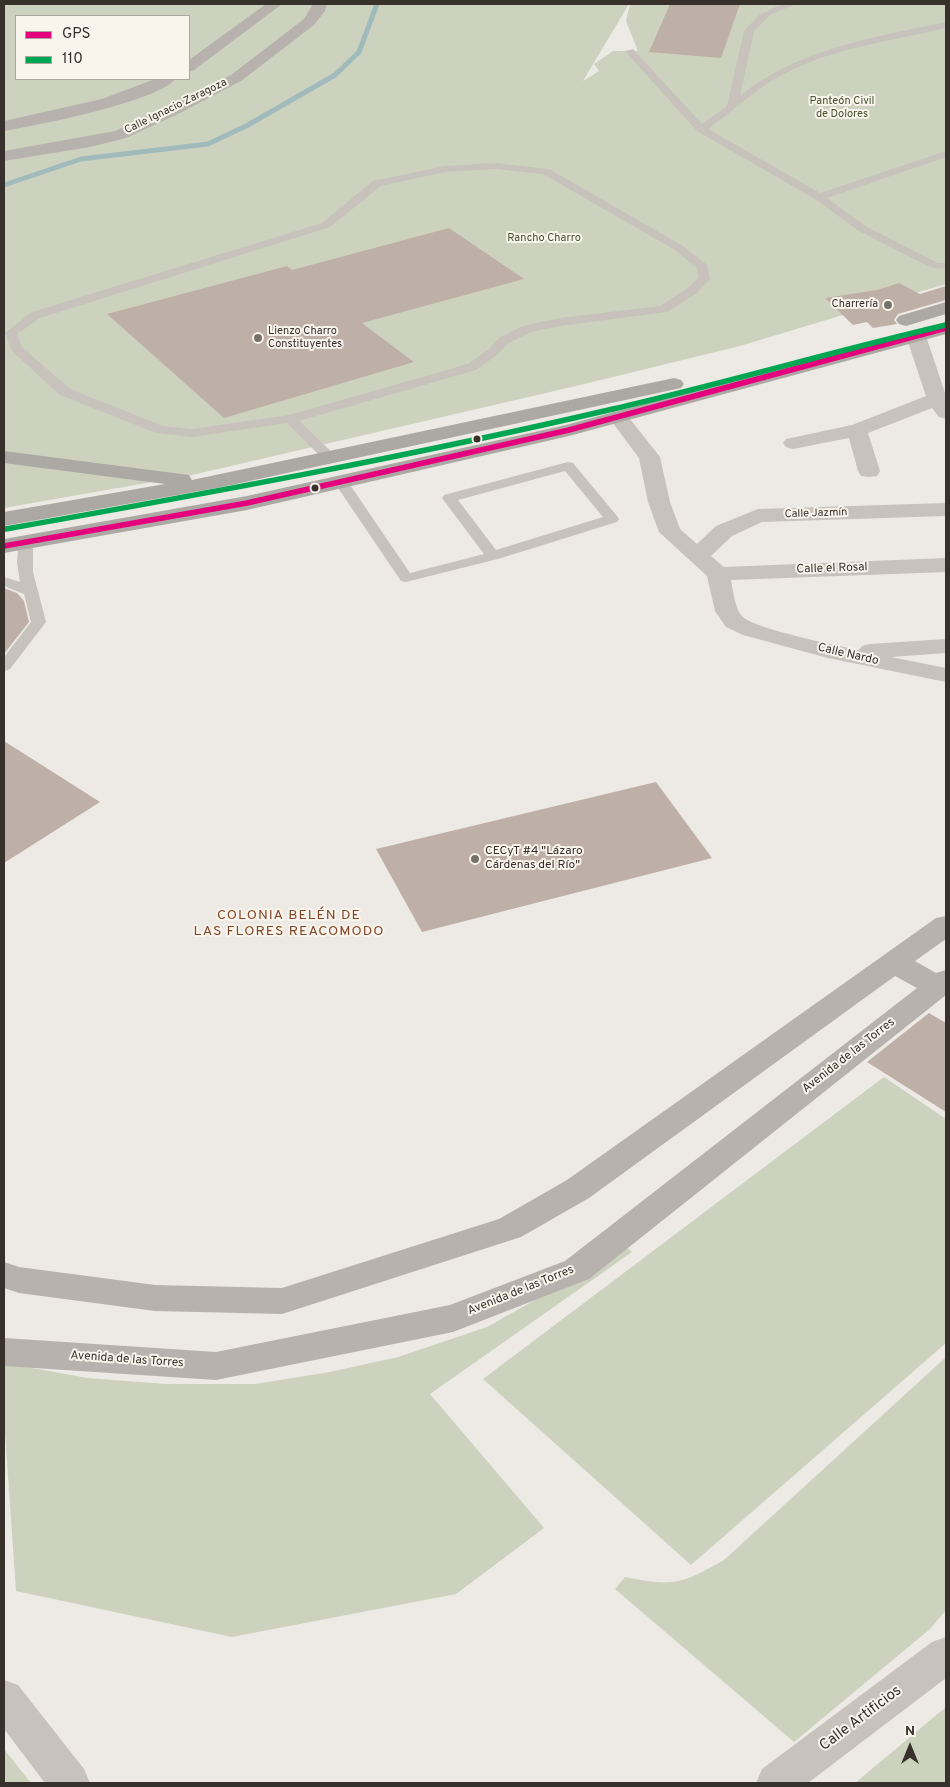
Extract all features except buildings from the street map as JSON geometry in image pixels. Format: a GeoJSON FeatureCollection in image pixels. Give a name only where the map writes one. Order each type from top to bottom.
{"type":"FeatureCollection","features":[{"type":"Feature","properties":{"kind":"highway"},"geometry":{"type":"LineString","coordinates":[[4,518],[222,481],[612,399],[768,360],[946,308]]}},
{"type":"Feature","properties":{"kind":"highway"},"geometry":{"type":"LineString","coordinates":[[852,336],[946,315]]}},
{"type":"Feature","properties":{"kind":"highway"},"geometry":{"type":"LineString","coordinates":[[4,546],[247,503],[619,418],[946,328]]}},
{"type":"Feature","properties":{"kind":"highway"},"geometry":{"type":"LineString","coordinates":[[4,456],[181,480],[222,481]]}},
{"type":"Feature","properties":{"kind":"street"},"geometry":{"type":"LineString","coordinates":[[190,66],[276,4]]}},
{"type":"Feature","properties":{"kind":"street","name":"Calle Ignacio Zaragoza"},"geometry":{"type":"LineString","coordinates":[[4,156],[90,142],[120,135],[174,110],[236,78],[309,22],[318,11],[320,4]]}},
{"type":"Feature","properties":{"kind":"street"},"geometry":{"type":"LineString","coordinates":[[4,126],[86,109],[165,80]]}},
{"type":"Feature","properties":{"kind":"street"},"geometry":{"type":"LineString","coordinates":[[793,443],[857,430],[941,406],[916,336]]}},
{"type":"Feature","properties":{"kind":"street"},"geometry":{"type":"LineString","coordinates":[[619,418],[649,456],[658,502],[670,532],[699,555],[718,574]]}},
{"type":"Feature","properties":{"kind":"street"},"geometry":{"type":"LineString","coordinates":[[857,430],[870,471]]}},
{"type":"Feature","properties":{"kind":"street","name":"Calle Jazmín"},"geometry":{"type":"LineString","coordinates":[[699,555],[724,531],[758,516],[946,509]]}},
{"type":"Feature","properties":{"kind":"street","name":"Calle el Rosal"},"geometry":{"type":"LineString","coordinates":[[718,574],[946,565]]}},
{"type":"Feature","properties":{"kind":"street","name":"Calle Nardo"},"geometry":{"type":"LineString","coordinates":[[718,574],[727,611],[734,622],[751,630],[836,653],[946,675]]}},
{"type":"Feature","properties":{"kind":"street"},"geometry":{"type":"LineString","coordinates":[[836,653],[946,646]]}},
{"type":"Feature","properties":{"kind":"street"},"geometry":{"type":"LineString","coordinates":[[4,1275],[19,1280],[155,1298],[282,1301],[510,1228],[578,1189],[946,925]]}},
{"type":"Feature","properties":{"kind":"street"},"geometry":{"type":"LineString","coordinates":[[894,962],[942,984]]}},
{"type":"Feature","properties":{"kind":"street","name":"Avenida de las Torres"},"geometry":{"type":"LineString","coordinates":[[4,1352],[216,1366],[453,1318],[577,1270],[942,984]]}},
{"type":"Feature","properties":{"kind":"street","name":"Calle Artificios"},"geometry":{"type":"LineString","coordinates":[[776,1783],[946,1655]]}},
{"type":"Feature","properties":{"kind":"street"},"geometry":{"type":"LineString","coordinates":[[4,1698],[70,1783]]}},
{"type":"Feature","properties":{"kind":"lane"},"geometry":{"type":"LineString","coordinates":[[732,107],[749,32],[768,11],[791,4]]}},
{"type":"Feature","properties":{"kind":"lane"},"geometry":{"type":"LineString","coordinates":[[701,129],[774,75],[794,65],[817,57],[946,25]]}},
{"type":"Feature","properties":{"kind":"lane"},"geometry":{"type":"LineString","coordinates":[[630,51],[701,129],[819,197],[863,229],[943,268]]}},
{"type":"Feature","properties":{"kind":"lane"},"geometry":{"type":"LineString","coordinates":[[819,197],[946,154]]}},
{"type":"Feature","properties":{"kind":"lane"},"geometry":{"type":"LineString","coordinates":[[495,166],[544,171],[581,190],[679,248],[703,267],[704,279],[693,290],[663,309],[560,322],[527,329],[503,341],[493,352],[472,367],[290,419],[192,434],[160,430],[65,392],[16,348],[11,333],[36,315],[172,271],[326,225],[377,183],[445,169],[495,166]]}},
{"type":"Feature","properties":{"kind":"lane"},"geometry":{"type":"LineString","coordinates":[[290,419],[331,459]]}},
{"type":"Feature","properties":{"kind":"lane"},"geometry":{"type":"LineString","coordinates":[[341,482],[406,578],[494,556],[612,519],[568,466],[450,498],[494,556]]}},
{"type":"Feature","properties":{"kind":"lane"},"geometry":{"type":"LineString","coordinates":[[5,666],[39,622],[36,605],[29,591],[23,553],[26,542]]}},
{"type":"Feature","properties":{"kind":"lane"},"geometry":{"type":"LineString","coordinates":[[4,581],[29,591]]}},
{"type":"Feature","properties":{"kind":"green space"},"geometry":{"type":"Polygon","coordinates":[[[4,4],[629,4],[583,81],[599,71],[594,64],[613,51],[638,51],[626,21],[630,4],[946,4],[946,284],[740,346],[192,475],[4,508],[4,4]]]}},
{"type":"Feature","properties":{"kind":"green space"},"geometry":{"type":"Polygon","coordinates":[[[884,1077],[946,1119],[946,1343],[691,1565],[483,1379],[884,1077]]]}},
{"type":"Feature","properties":{"kind":"green space"},"geometry":{"type":"Polygon","coordinates":[[[622,1243],[632,1252],[430,1394],[544,1528],[456,1594],[232,1637],[16,1591],[4,1419],[4,1363],[88,1378],[166,1384],[255,1384],[330,1372],[398,1357],[487,1327],[560,1286],[622,1243]]]}},
{"type":"Feature","properties":{"kind":"green space"},"geometry":{"type":"Polygon","coordinates":[[[946,1357],[946,1610],[930,1629],[794,1742],[615,1589],[625,1577],[655,1582],[677,1581],[687,1579],[724,1560],[946,1357]]]}},
{"type":"Feature","properties":{"kind":"green space"},"geometry":{"type":"Polygon","coordinates":[[[946,1707],[946,1783],[855,1783],[946,1707]]]}},
{"type":"Feature","properties":{"kind":"green space"},"geometry":{"type":"Polygon","coordinates":[[[4,1749],[31,1783],[4,1783],[4,1749]]]}},
{"type":"Feature","properties":{"kind":"waterway"},"geometry":{"type":"LineString","coordinates":[[4,185],[81,159],[208,144],[248,125],[335,75],[359,52],[377,4]]}},
{"type":"Feature","properties":{"kind":"transit line","name":"110"},"geometry":{"type":"LineString","coordinates":[[6,529],[310,473],[538,426],[655,399],[946,325]]}},
{"type":"Feature","properties":{"kind":"transit line","name":"GPS"},"geometry":{"type":"LineString","coordinates":[[4,546],[247,503],[569,430],[946,328]]}},
{"type":"Feature","properties":{"kind":"place","name":"Charrería"},"geometry":{"type":"Point","coordinates":[888,305]}},
{"type":"Feature","properties":{"kind":"place","name":"Lienzo Charro Constituyentes"},"geometry":{"type":"Point","coordinates":[258,338]}},
{"type":"Feature","properties":{"kind":"place","name":"CECyT #4 \"Lázaro Cárdenas del Río\""},"geometry":{"type":"Point","coordinates":[475,859]}},
{"type":"Feature","properties":{"kind":"district","name":"COLONIA BELÉN DE LAS FLORES REACOMODO"},"geometry":{"type":"Point","coordinates":[289,924]}},
{"type":"Feature","properties":{"kind":"park label","name":"Panteón Civil de Dolores"},"geometry":{"type":"Point","coordinates":[842,108]}},
{"type":"Feature","properties":{"kind":"park label","name":"Rancho Charro"},"geometry":{"type":"Point","coordinates":[544,239]}}]}
